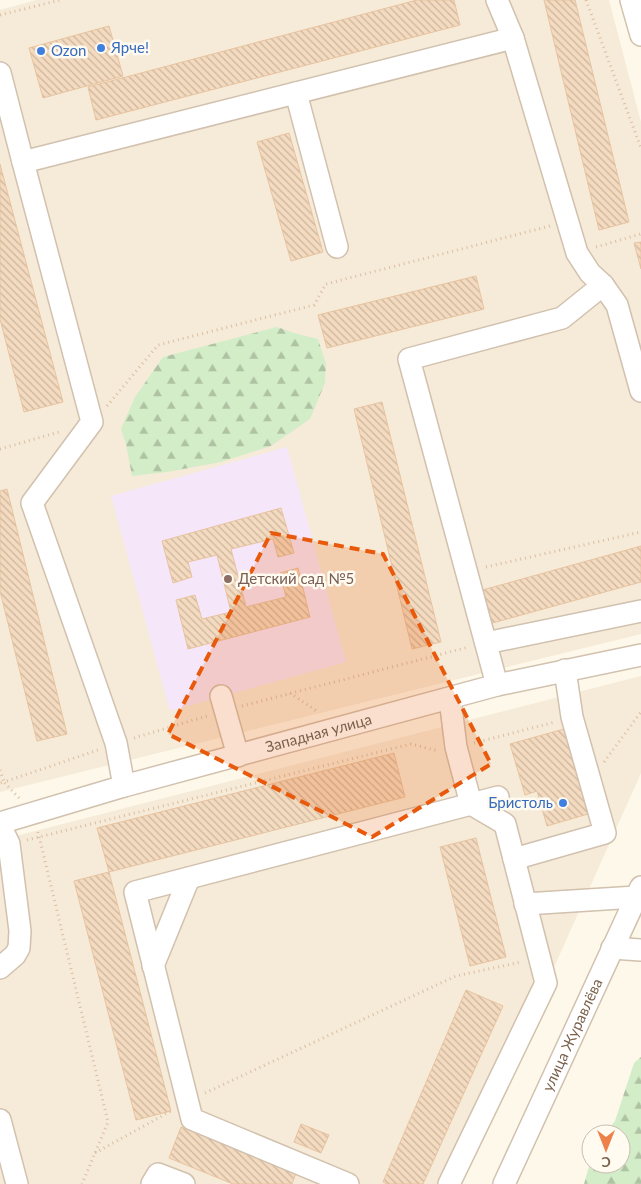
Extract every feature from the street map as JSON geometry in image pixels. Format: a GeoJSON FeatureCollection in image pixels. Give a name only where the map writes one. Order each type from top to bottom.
{"type":"FeatureCollection","features":[{"type":"Feature","properties":{"kind":"street"},"geometry":{"type":"LineString","coordinates":[[497,0],[512,38],[577,253],[590,273],[617,305],[641,391]]}},
{"type":"Feature","properties":{"kind":"street"},"geometry":{"type":"LineString","coordinates":[[632,0],[641,35]]}},
{"type":"Feature","properties":{"kind":"street"},"geometry":{"type":"LineString","coordinates":[[23,162],[512,38]]}},
{"type":"Feature","properties":{"kind":"street"},"geometry":{"type":"LineString","coordinates":[[0,73],[92,422],[32,503],[116,743],[124,786]]}},
{"type":"Feature","properties":{"kind":"street"},"geometry":{"type":"LineString","coordinates":[[296,93],[337,247]]}},
{"type":"Feature","properties":{"kind":"street"},"geometry":{"type":"LineString","coordinates":[[497,686],[409,359],[562,318],[602,285]]}},
{"type":"Feature","properties":{"kind":"street"},"geometry":{"type":"LineString","coordinates":[[486,643],[641,611]]}},
{"type":"Feature","properties":{"kind":"street","name":"Западная улица"},"geometry":{"type":"LineString","coordinates":[[0,824],[34,812],[124,786],[497,686],[641,655]]}},
{"type":"Feature","properties":{"kind":"street"},"geometry":{"type":"LineString","coordinates":[[514,859],[605,833],[572,717],[566,670]]}},
{"type":"Feature","properties":{"kind":"street"},"geometry":{"type":"LineString","coordinates":[[221,696],[238,756]]}},
{"type":"Feature","properties":{"kind":"street"},"geometry":{"type":"LineString","coordinates":[[449,1184],[546,982],[505,824],[471,804],[456,747],[450,699]]}},
{"type":"Feature","properties":{"kind":"street"},"geometry":{"type":"LineString","coordinates":[[336,1182],[192,1119],[135,892],[498,797]]}},
{"type":"Feature","properties":{"kind":"street"},"geometry":{"type":"LineString","coordinates":[[0,824],[9,844],[20,931],[20,940],[15,955],[0,968]]}},
{"type":"Feature","properties":{"kind":"street"},"geometry":{"type":"LineString","coordinates":[[154,966],[189,878]]}},
{"type":"Feature","properties":{"kind":"street"},"geometry":{"type":"LineString","coordinates":[[526,904],[639,892]]}},
{"type":"Feature","properties":{"kind":"street","name":"улица Журавлёва"},"geometry":{"type":"LineString","coordinates":[[504,1184],[639,892]]}},
{"type":"Feature","properties":{"kind":"street"},"geometry":{"type":"LineString","coordinates":[[612,948],[641,950]]}},
{"type":"Feature","properties":{"kind":"street"},"geometry":{"type":"LineString","coordinates":[[0,1120],[5,1155],[17,1184]]}},
{"type":"Feature","properties":{"kind":"street"},"geometry":{"type":"LineString","coordinates":[[152,1184],[158,1174],[184,1184]]}},
{"type":"Feature","properties":{"kind":"path"},"geometry":{"type":"LineString","coordinates":[[0,15],[44,2],[60,0]]}},
{"type":"Feature","properties":{"kind":"path"},"geometry":{"type":"LineString","coordinates":[[586,0],[641,148]]}},
{"type":"Feature","properties":{"kind":"path"},"geometry":{"type":"LineString","coordinates":[[0,449],[92,422],[158,345],[314,305],[326,284],[567,222]]}},
{"type":"Feature","properties":{"kind":"path"},"geometry":{"type":"LineString","coordinates":[[577,253],[641,234]]}},
{"type":"Feature","properties":{"kind":"path"},"geometry":{"type":"LineString","coordinates":[[466,571],[641,532]]}},
{"type":"Feature","properties":{"kind":"path"},"geometry":{"type":"LineString","coordinates":[[290,693],[342,728]]}},
{"type":"Feature","properties":{"kind":"path"},"geometry":{"type":"LineString","coordinates":[[590,780],[641,712]]}},
{"type":"Feature","properties":{"kind":"path"},"geometry":{"type":"LineString","coordinates":[[9,844],[411,744],[439,751],[572,717]]}},
{"type":"Feature","properties":{"kind":"path"},"geometry":{"type":"LineString","coordinates":[[0,770],[2,783],[34,812],[108,1122],[82,1184]]}},
{"type":"Feature","properties":{"kind":"path"},"geometry":{"type":"LineString","coordinates":[[95,1153],[188,1101],[456,976],[539,958]]}},
{"type":"Feature","properties":{"kind":"highlighted area"},"geometry":{"type":"Polygon","coordinates":[[[271,533],[383,554],[491,764],[372,837],[168,734],[271,533]]]}},
{"type":"Feature","properties":{"kind":"shaded area"},"geometry":{"type":"Polygon","coordinates":[[[36,0],[609,0],[641,122],[641,634],[0,792],[0,10],[36,0]]]}},
{"type":"Feature","properties":{"kind":"shaded area","name":"Детский сад №5"},"geometry":{"type":"Polygon","coordinates":[[[287,447],[346,662],[170,711],[111,496],[287,447]]]}},
{"type":"Feature","properties":{"kind":"shaded area"},"geometry":{"type":"Polygon","coordinates":[[[641,676],[641,773],[457,1184],[0,1184],[0,840],[641,676]]]}},
{"type":"Feature","properties":{"kind":"green space"},"geometry":{"type":"Polygon","coordinates":[[[277,327],[318,339],[326,364],[325,383],[310,419],[271,446],[221,462],[132,476],[121,429],[135,397],[163,357],[277,327]]]}},
{"type":"Feature","properties":{"kind":"green space"},"geometry":{"type":"Polygon","coordinates":[[[641,1057],[641,1184],[584,1184],[587,1174],[631,1174],[631,1124],[613,1124],[634,1063],[641,1057]]]}},
{"type":"Feature","properties":{"kind":"building"},"geometry":{"type":"Polygon","coordinates":[[[417,0],[454,0],[460,25],[96,120],[88,87],[417,0]]]}},
{"type":"Feature","properties":{"kind":"building"},"geometry":{"type":"Polygon","coordinates":[[[544,0],[575,0],[629,222],[599,230],[544,0]]]}},
{"type":"Feature","properties":{"kind":"building"},"geometry":{"type":"Polygon","coordinates":[[[109,26],[123,76],[43,98],[29,48],[109,26]]]}},
{"type":"Feature","properties":{"kind":"building"},"geometry":{"type":"Polygon","coordinates":[[[289,133],[323,252],[291,261],[257,142],[289,133]]]}},
{"type":"Feature","properties":{"kind":"building"},"geometry":{"type":"Polygon","coordinates":[[[0,164],[63,402],[24,412],[0,319],[0,164]]]}},
{"type":"Feature","properties":{"kind":"building"},"geometry":{"type":"Polygon","coordinates":[[[641,242],[641,269],[634,243],[641,242]]]}},
{"type":"Feature","properties":{"kind":"building"},"geometry":{"type":"Polygon","coordinates":[[[476,276],[484,309],[327,348],[318,315],[476,276]]]}},
{"type":"Feature","properties":{"kind":"building"},"geometry":{"type":"Polygon","coordinates":[[[382,402],[441,642],[412,649],[354,409],[382,402]]]}},
{"type":"Feature","properties":{"kind":"building"},"geometry":{"type":"Polygon","coordinates":[[[7,489],[67,734],[37,741],[0,591],[0,491],[7,489]]]}},
{"type":"Feature","properties":{"kind":"building"},"geometry":{"type":"Polygon","coordinates":[[[281,508],[294,553],[278,557],[273,539],[231,549],[246,607],[286,597],[280,573],[298,568],[310,617],[188,649],[176,600],[195,595],[202,619],[231,612],[217,555],[188,562],[192,577],[173,583],[162,541],[281,508]]]}},
{"type":"Feature","properties":{"kind":"building"},"geometry":{"type":"Polygon","coordinates":[[[641,546],[641,582],[489,624],[479,591],[641,546]]]}},
{"type":"Feature","properties":{"kind":"building"},"geometry":{"type":"Polygon","coordinates":[[[564,729],[588,814],[547,826],[537,791],[525,795],[510,744],[564,729]]]}},
{"type":"Feature","properties":{"kind":"building"},"geometry":{"type":"Polygon","coordinates":[[[394,753],[405,797],[109,872],[97,828],[394,753]]]}},
{"type":"Feature","properties":{"kind":"building"},"geometry":{"type":"Polygon","coordinates":[[[476,838],[506,957],[470,966],[440,847],[476,838]]]}},
{"type":"Feature","properties":{"kind":"building"},"geometry":{"type":"Polygon","coordinates":[[[109,872],[171,1111],[136,1120],[74,881],[109,872]]]}},
{"type":"Feature","properties":{"kind":"building"},"geometry":{"type":"Polygon","coordinates":[[[466,990],[503,1006],[423,1184],[387,1184],[383,1182],[466,990]]]}},
{"type":"Feature","properties":{"kind":"building"},"geometry":{"type":"Polygon","coordinates":[[[301,1124],[329,1135],[321,1153],[294,1142],[301,1124]]]}},
{"type":"Feature","properties":{"kind":"building"},"geometry":{"type":"Polygon","coordinates":[[[181,1127],[296,1173],[292,1184],[233,1184],[169,1158],[181,1127]]]}},
{"type":"Feature","properties":{"kind":"place","name":"Ярче!"},"geometry":{"type":"Point","coordinates":[101,48]}},
{"type":"Feature","properties":{"kind":"place","name":"Ozon"},"geometry":{"type":"Point","coordinates":[41,51]}},
{"type":"Feature","properties":{"kind":"place","name":"Детский сад №5"},"geometry":{"type":"Point","coordinates":[228,579]}},
{"type":"Feature","properties":{"kind":"place","name":"Бристоль"},"geometry":{"type":"Point","coordinates":[563,803]}}]}
